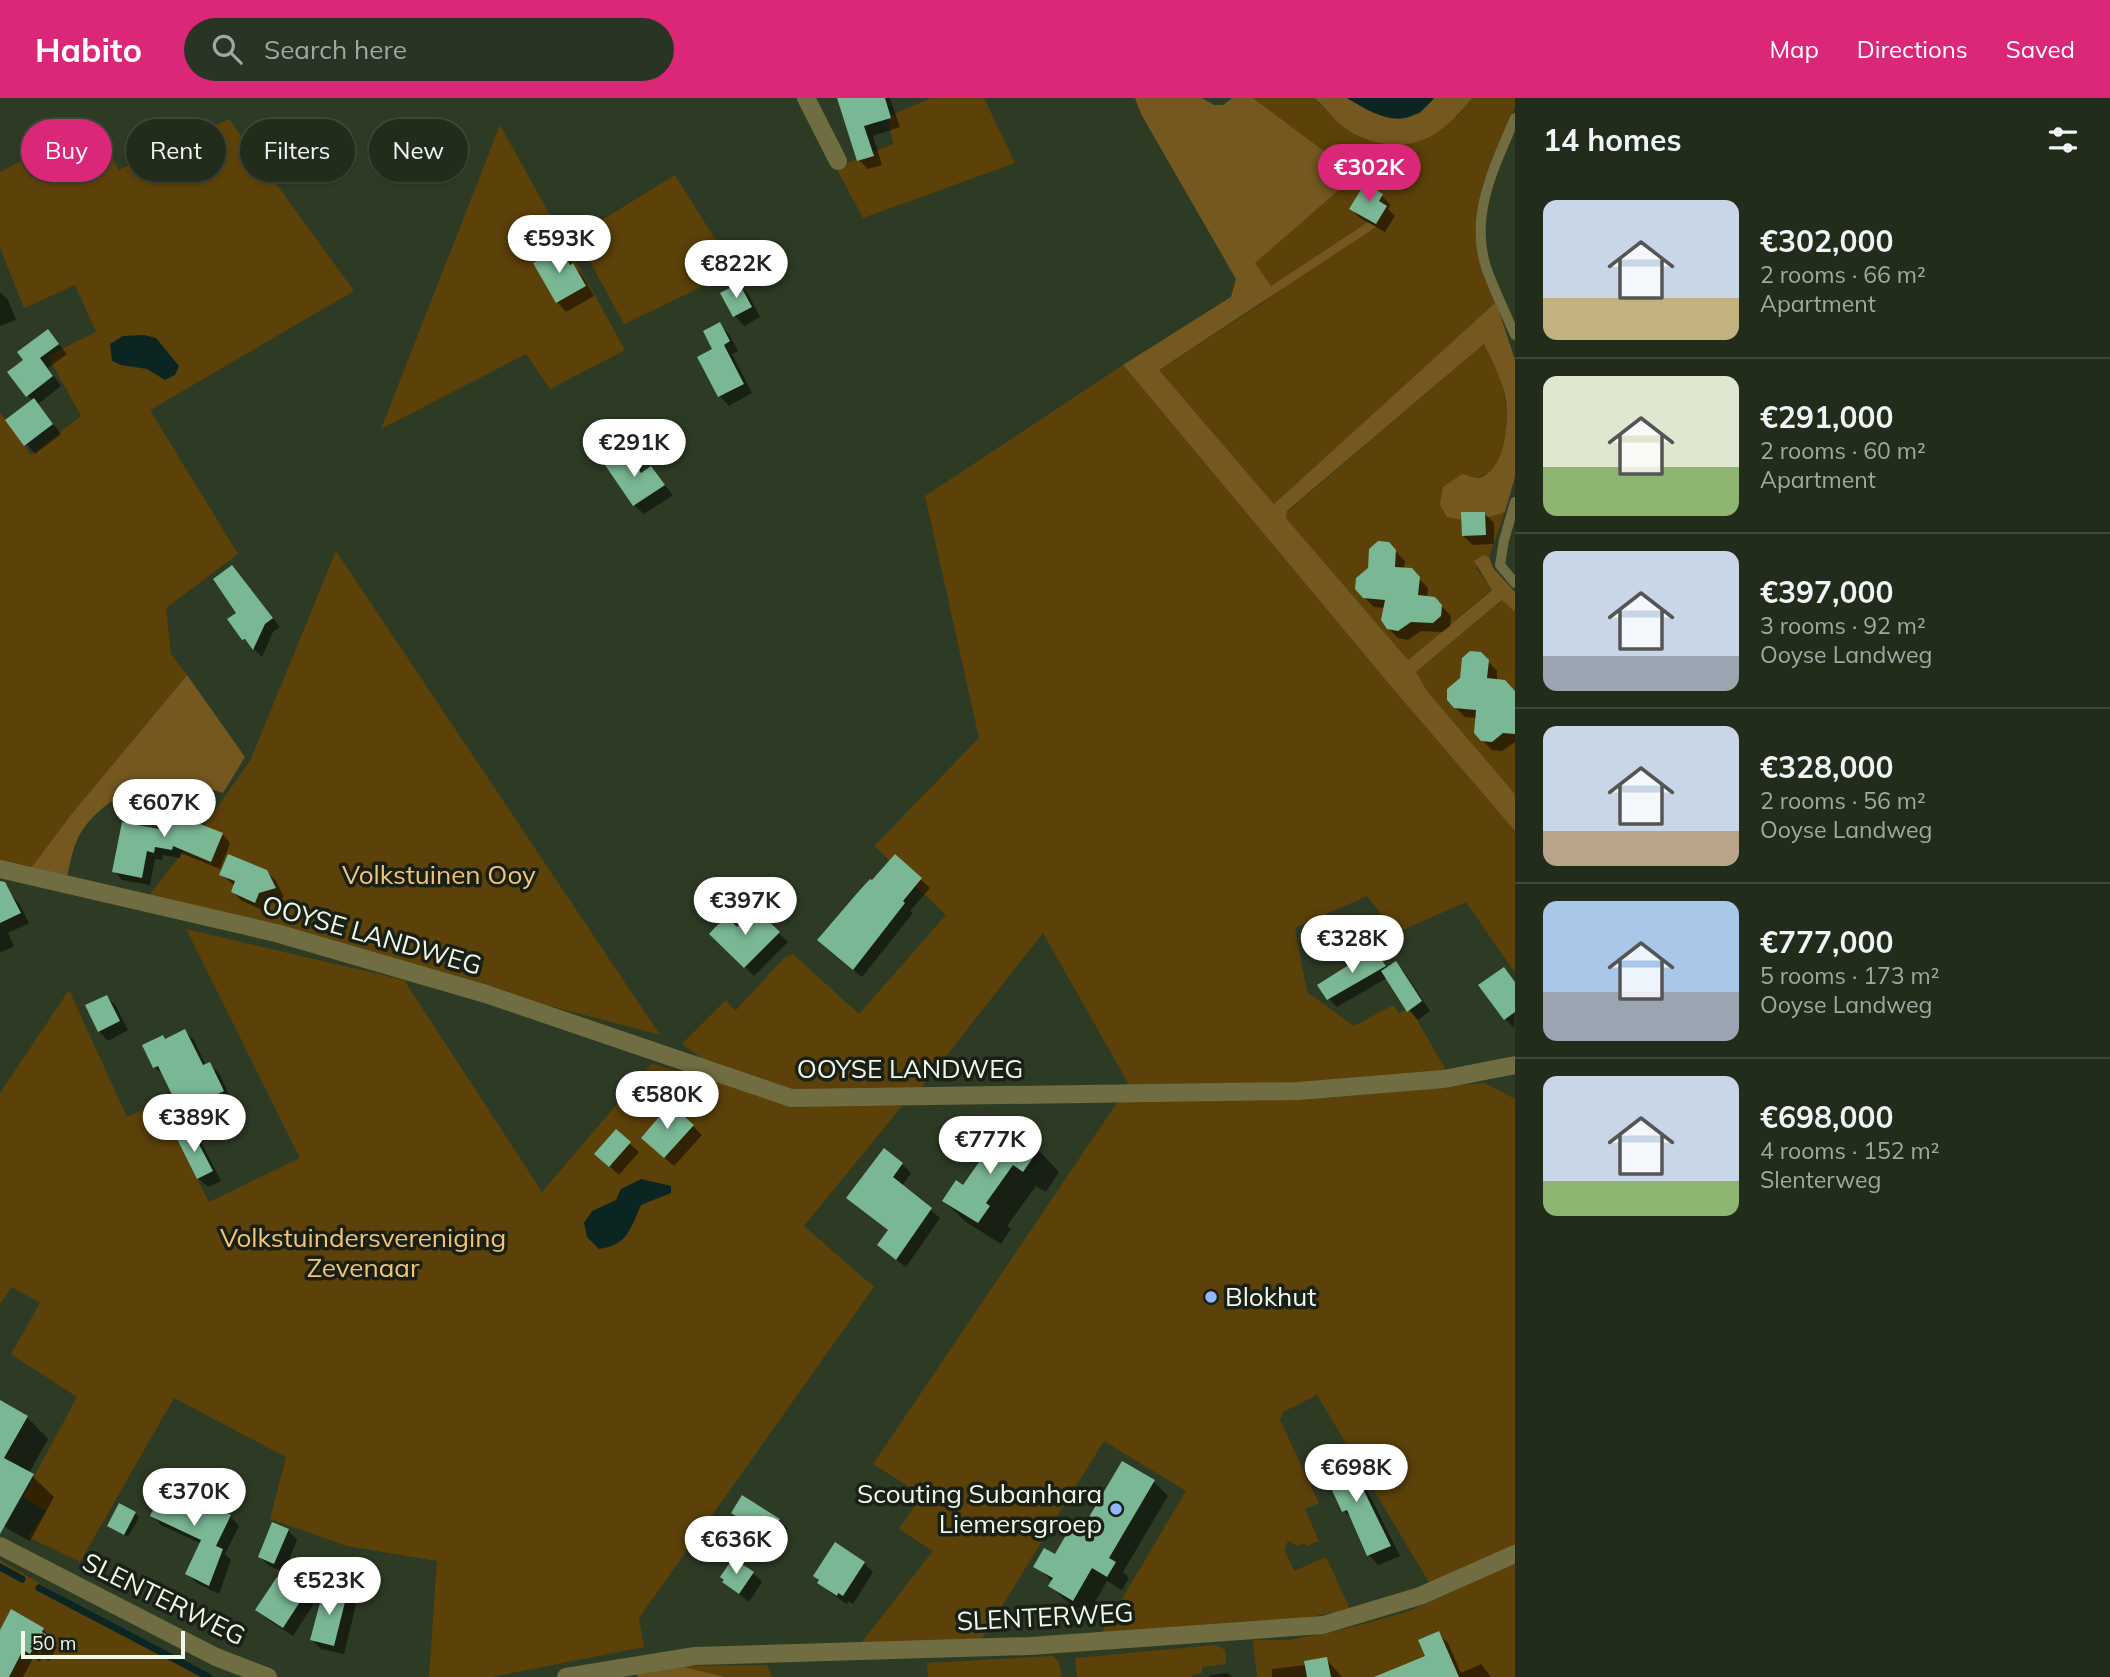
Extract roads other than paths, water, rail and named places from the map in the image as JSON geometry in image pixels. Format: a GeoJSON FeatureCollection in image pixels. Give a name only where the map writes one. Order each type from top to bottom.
{"type":"FeatureCollection","features":[{"type":"Feature","properties":{"kind":"street"},"geometry":{"type":"LineString","coordinates":[[806,98],[838,161]]}},
{"type":"Feature","properties":{"kind":"street","name":"OOYSE LANDWEG"},"geometry":{"type":"LineString","coordinates":[[0,869],[276,933],[486,994],[791,1098],[1298,1091],[1444,1079],[1515,1065]]}},
{"type":"Feature","properties":{"kind":"street","name":"SLENTERWEG"},"geometry":{"type":"LineString","coordinates":[[0,1546],[216,1657],[268,1677]]}},
{"type":"Feature","properties":{"kind":"street","name":"SLENTERWEG"},"geometry":{"type":"LineString","coordinates":[[566,1677],[695,1656],[1042,1646],[1323,1625],[1420,1596],[1515,1554]]}},
{"type":"Feature","properties":{"kind":"lane"},"geometry":{"type":"LineString","coordinates":[[1515,118],[1485,191],[1480,242],[1487,270],[1515,335]]}},
{"type":"Feature","properties":{"kind":"lane"},"geometry":{"type":"LineString","coordinates":[[1515,502],[1500,565],[1515,583]]}},
{"type":"Feature","properties":{"kind":"water"},"geometry":{"type":"Polygon","coordinates":[[[1347,98],[1434,98],[1424,109],[1413,115],[1392,118],[1381,116],[1347,98]]]}},
{"type":"Feature","properties":{"kind":"water"},"geometry":{"type":"Polygon","coordinates":[[[144,335],[156,338],[179,366],[175,375],[165,380],[147,369],[112,361],[110,344],[123,336],[144,335]]]}},
{"type":"Feature","properties":{"kind":"water"},"geometry":{"type":"Polygon","coordinates":[[[641,1179],[671,1186],[671,1193],[641,1205],[631,1228],[622,1240],[599,1249],[587,1237],[584,1223],[592,1211],[616,1200],[621,1189],[641,1179]]]}},
{"type":"Feature","properties":{"kind":"waterway"},"geometry":{"type":"LineString","coordinates":[[0,1567],[22,1579]]}},
{"type":"Feature","properties":{"kind":"waterway"},"geometry":{"type":"LineString","coordinates":[[39,1588],[209,1677]]}},
{"type":"Feature","properties":{"kind":"place","name":"Blokhut"},"geometry":{"type":"Point","coordinates":[1211,1297]}},
{"type":"Feature","properties":{"kind":"place","name":"Scouting Subanhara Liemersgroep"},"geometry":{"type":"Point","coordinates":[1116,1509]}},
{"type":"Feature","properties":{"kind":"park label","name":"Volkstuinen Ooy"},"geometry":{"type":"Point","coordinates":[439,875]}},
{"type":"Feature","properties":{"kind":"park label","name":"Volkstuindersvereniging Zevenaar"},"geometry":{"type":"Point","coordinates":[363,1253]}}]}
